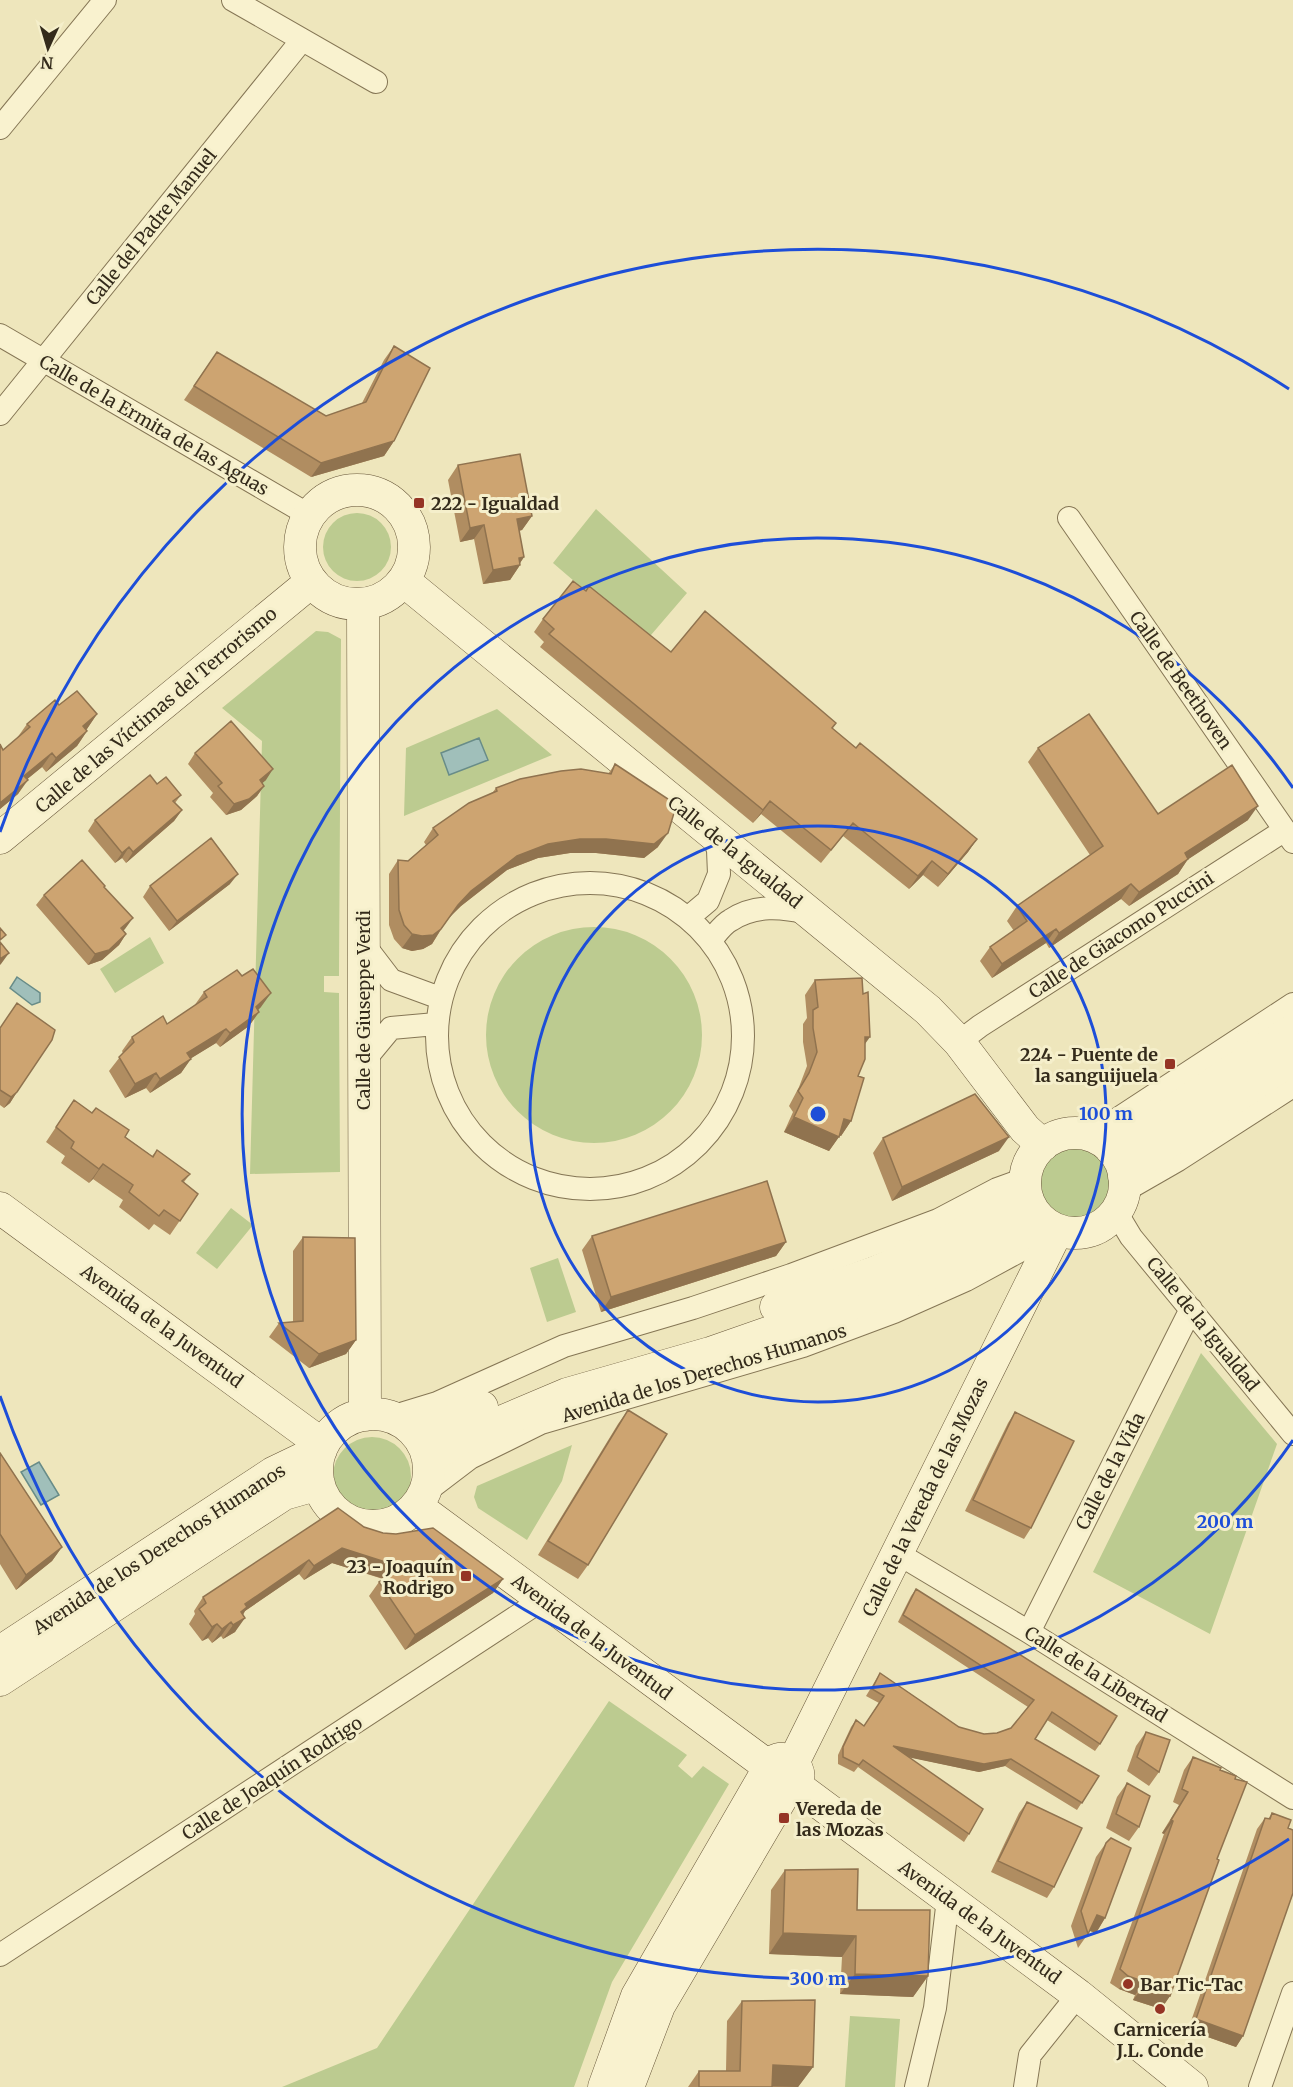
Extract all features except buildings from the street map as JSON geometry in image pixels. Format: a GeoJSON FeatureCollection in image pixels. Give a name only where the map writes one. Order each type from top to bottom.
{"type":"FeatureCollection","features":[{"type":"Feature","properties":{"kind":"street"},"geometry":{"type":"LineString","coordinates":[[0,128],[105,0]]}},
{"type":"Feature","properties":{"kind":"street"},"geometry":{"type":"LineString","coordinates":[[233,0],[376,82]]}},
{"type":"Feature","properties":{"kind":"street","name":"Calle del Padre Manuel"},"geometry":{"type":"LineString","coordinates":[[0,414],[302,40]]}},
{"type":"Feature","properties":{"kind":"street","name":"Calle de la Ermita de las Aguas"},"geometry":{"type":"LineString","coordinates":[[0,335],[309,515]]}},
{"type":"Feature","properties":{"kind":"street"},"geometry":{"type":"LineString","coordinates":[[356,490],[374,492],[390,500],[404,512],[412,529],[415,547],[412,565],[404,581],[393,593],[379,601],[363,604],[343,603],[325,595],[311,582],[303,566],[299,548],[302,531],[309,515],[322,502],[338,493],[356,490]]}},
{"type":"Feature","properties":{"kind":"street","name":"Calle de Beethoven"},"geometry":{"type":"LineString","coordinates":[[1069,518],[1289,836]]}},
{"type":"Feature","properties":{"kind":"street","name":"Calle de la Igualdad"},"geometry":{"type":"LineString","coordinates":[[404,581],[928,1011],[959,1041],[1025,1129],[1043,1145]]}},
{"type":"Feature","properties":{"kind":"street","name":"Calle de las Víctimas del Terrorismo"},"geometry":{"type":"LineString","coordinates":[[0,838],[311,582]]}},
{"type":"Feature","properties":{"kind":"street","name":"Calle de Giuseppe Verdi"},"geometry":{"type":"LineString","coordinates":[[363,604],[362,1063],[389,1420]]}},
{"type":"Feature","properties":{"kind":"street"},"geometry":{"type":"LineString","coordinates":[[689,917],[708,901],[719,874],[718,850],[712,834]]}},
{"type":"Feature","properties":{"kind":"street","name":"Calle de Giacomo Puccini"},"geometry":{"type":"LineString","coordinates":[[959,1041],[990,1019],[1289,836]]}},
{"type":"Feature","properties":{"kind":"street"},"geometry":{"type":"LineString","coordinates":[[594,882],[644,891],[689,917],[711,940],[732,974],[743,1012],[744,1052],[734,1091],[715,1126],[688,1154],[645,1178],[616,1187],[576,1189],[537,1180],[502,1161],[472,1134],[451,1101],[438,1063],[436,1024],[440,998],[461,951],[496,913],[542,889],[594,882]]}},
{"type":"Feature","properties":{"kind":"street"},"geometry":{"type":"LineString","coordinates":[[711,940],[730,920],[755,909],[785,908],[809,913]]}},
{"type":"Feature","properties":{"kind":"street"},"geometry":{"type":"LineString","coordinates":[[362,942],[391,980],[440,998]]}},
{"type":"Feature","properties":{"kind":"street"},"geometry":{"type":"LineString","coordinates":[[1293,1004],[1119,1118],[1113,1173],[1105,1223],[1091,1231],[1075,1233],[1051,1227],[1036,1216],[1025,1187],[1031,1160],[1043,1145],[1053,1138],[1064,1135],[1113,1173],[1178,1160],[1293,1086]]}},
{"type":"Feature","properties":{"kind":"street"},"geometry":{"type":"LineString","coordinates":[[362,1063],[391,1028],[436,1024]]}},
{"type":"Feature","properties":{"kind":"street"},"geometry":{"type":"LineString","coordinates":[[1113,1173],[1132,1138],[1293,1030]]}},
{"type":"Feature","properties":{"kind":"street"},"geometry":{"type":"LineString","coordinates":[[1113,1173],[1145,1158],[1293,1058]]}},
{"type":"Feature","properties":{"kind":"street","name":"Calle de la Igualdad"},"geometry":{"type":"LineString","coordinates":[[1113,1173],[1131,1237],[1293,1434]]}},
{"type":"Feature","properties":{"kind":"street"},"geometry":{"type":"LineString","coordinates":[[389,1420],[422,1443],[428,1460],[429,1476],[420,1500],[404,1516],[391,1523],[361,1524],[347,1519],[334,1510],[319,1484],[318,1470],[322,1447],[340,1425],[352,1418],[448,1422],[558,1374],[704,1333],[875,1272],[948,1242],[1025,1187]]}},
{"type":"Feature","properties":{"kind":"street","name":"Avenida de la Juventud"},"geometry":{"type":"LineString","coordinates":[[3,1217],[322,1447]]}},
{"type":"Feature","properties":{"kind":"street","name":"Avenida de los Derechos Humanos"},"geometry":{"type":"LineString","coordinates":[[428,1460],[458,1440],[567,1394],[710,1353],[883,1293],[1051,1227]]}},
{"type":"Feature","properties":{"kind":"street","name":"Avenida de los Derechos Humanos"},"geometry":{"type":"LineString","coordinates":[[420,1500],[470,1458],[541,1423],[804,1346],[894,1312],[966,1280],[1025,1248],[1051,1227]]}},
{"type":"Feature","properties":{"kind":"street","name":"Calle de la Vereda de las Mozas"},"geometry":{"type":"LineString","coordinates":[[628,2087],[659,2006],[897,1553],[1051,1227]]}},
{"type":"Feature","properties":{"kind":"street","name":"Calle de la Vida"},"geometry":{"type":"LineString","coordinates":[[1029,1632],[1191,1309]]}},
{"type":"Feature","properties":{"kind":"street","name":"Avenida de los Derechos Humanos"},"geometry":{"type":"LineString","coordinates":[[0,1652],[273,1473],[322,1447]]}},
{"type":"Feature","properties":{"kind":"street","name":"Avenida de los Derechos Humanos"},"geometry":{"type":"LineString","coordinates":[[0,1680],[284,1494],[319,1484]]}},
{"type":"Feature","properties":{"kind":"street","name":"Avenida de la Juventud"},"geometry":{"type":"LineString","coordinates":[[420,1500],[542,1600],[1078,1995],[1192,2087]]}},
{"type":"Feature","properties":{"kind":"street","name":"Calle de la Libertad"},"geometry":{"type":"LineString","coordinates":[[897,1553],[1029,1632],[1293,1798]]}},
{"type":"Feature","properties":{"kind":"street","name":"Calle de Joaquín Rodrigo"},"geometry":{"type":"LineString","coordinates":[[0,1955],[542,1600]]}},
{"type":"Feature","properties":{"kind":"street","name":"Calle de la Vereda de las Mozas"},"geometry":{"type":"LineString","coordinates":[[604,2087],[637,1996],[781,1776]]}},
{"type":"Feature","properties":{"kind":"street"},"geometry":{"type":"LineString","coordinates":[[916,2087],[935,2008],[948,1899]]}},
{"type":"Feature","properties":{"kind":"street"},"geometry":{"type":"LineString","coordinates":[[1260,2087],[1293,1993]]}},
{"type":"Feature","properties":{"kind":"street","name":"Avenida de la Juventud"},"geometry":{"type":"LineString","coordinates":[[1025,2087],[1030,2055],[1078,1995]]}},
{"type":"Feature","properties":{"kind":"green space"},"geometry":{"type":"Polygon","coordinates":[[[596,509],[687,593],[645,642],[553,563],[596,509]]]}},
{"type":"Feature","properties":{"kind":"green space"},"geometry":{"type":"Polygon","coordinates":[[[357,513],[370,516],[381,523],[388,534],[391,547],[388,560],[381,571],[370,578],[357,581],[344,578],[333,571],[326,560],[323,547],[326,534],[333,523],[344,516],[357,513]]]}},
{"type":"Feature","properties":{"kind":"green space"},"geometry":{"type":"Polygon","coordinates":[[[316,631],[328,632],[341,639],[339,976],[324,976],[324,992],[339,993],[340,1172],[250,1174],[262,741],[222,708],[316,631]]]}},
{"type":"Feature","properties":{"kind":"green space"},"geometry":{"type":"Polygon","coordinates":[[[497,709],[552,755],[404,816],[406,748],[497,709]]]}},
{"type":"Feature","properties":{"kind":"green space"},"geometry":{"type":"Polygon","coordinates":[[[583,927],[605,927],[635,935],[654,945],[671,958],[684,975],[694,994],[702,1024],[702,1046],[694,1076],[684,1095],[671,1112],[654,1125],[625,1139],[605,1143],[583,1143],[563,1139],[543,1130],[525,1119],[510,1104],[490,1066],[486,1046],[486,1024],[490,1004],[499,984],[510,966],[525,951],[563,931],[583,927]]]}},
{"type":"Feature","properties":{"kind":"green space"},"geometry":{"type":"Polygon","coordinates":[[[150,937],[164,963],[115,993],[100,969],[150,937]]]}},
{"type":"Feature","properties":{"kind":"green space"},"geometry":{"type":"Polygon","coordinates":[[[1076,1147],[1097,1153],[1107,1163],[1113,1184],[1107,1205],[1097,1215],[1076,1221],[1055,1215],[1045,1205],[1039,1184],[1045,1163],[1055,1153],[1076,1147]]]}},
{"type":"Feature","properties":{"kind":"green space"},"geometry":{"type":"Polygon","coordinates":[[[231,1208],[253,1225],[217,1269],[196,1253],[231,1208]]]}},
{"type":"Feature","properties":{"kind":"green space"},"geometry":{"type":"Polygon","coordinates":[[[558,1258],[576,1312],[547,1322],[530,1268],[558,1258]]]}},
{"type":"Feature","properties":{"kind":"green space"},"geometry":{"type":"Polygon","coordinates":[[[1201,1353],[1277,1444],[1210,1634],[1093,1572],[1201,1353]]]}},
{"type":"Feature","properties":{"kind":"green space"},"geometry":{"type":"Polygon","coordinates":[[[372,1437],[387,1440],[400,1448],[408,1461],[411,1476],[408,1491],[400,1504],[387,1512],[372,1515],[357,1512],[344,1504],[336,1491],[333,1476],[336,1461],[344,1448],[357,1440],[372,1437]]]}},
{"type":"Feature","properties":{"kind":"green space"},"geometry":{"type":"Polygon","coordinates":[[[572,1445],[562,1481],[527,1540],[478,1508],[474,1497],[477,1486],[572,1445]]]}},
{"type":"Feature","properties":{"kind":"green space"},"geometry":{"type":"Polygon","coordinates":[[[609,1701],[687,1755],[678,1766],[692,1778],[703,1766],[729,1784],[612,1982],[574,2087],[282,2087],[377,2048],[609,1701]]]}},
{"type":"Feature","properties":{"kind":"green space"},"geometry":{"type":"Polygon","coordinates":[[[850,2016],[900,2019],[895,2087],[845,2087],[850,2016]]]}},
{"type":"Feature","properties":{"kind":"water"},"geometry":{"type":"Polygon","coordinates":[[[479,738],[488,760],[449,775],[441,753],[479,738]]]}},
{"type":"Feature","properties":{"kind":"water"},"geometry":{"type":"Polygon","coordinates":[[[17,977],[40,993],[40,1002],[32,1005],[10,988],[17,977]]]}},
{"type":"Feature","properties":{"kind":"water"},"geometry":{"type":"Polygon","coordinates":[[[39,1462],[59,1495],[41,1505],[21,1472],[39,1462]]]}},
{"type":"Feature","properties":{"kind":"place","name":"222 - Igualdad"},"geometry":{"type":"Point","coordinates":[419,503]}},
{"type":"Feature","properties":{"kind":"place","name":"224 - Puente de la sanguijuela"},"geometry":{"type":"Point","coordinates":[1170,1064]}},
{"type":"Feature","properties":{"kind":"place","name":"23 - Joaquín Rodrigo"},"geometry":{"type":"Point","coordinates":[466,1576]}},
{"type":"Feature","properties":{"kind":"place","name":"Vereda de las Mozas"},"geometry":{"type":"Point","coordinates":[784,1818]}},
{"type":"Feature","properties":{"kind":"place","name":"Bar Tic-Tac"},"geometry":{"type":"Point","coordinates":[1128,1984]}},
{"type":"Feature","properties":{"kind":"place","name":"Carnicería J.L. Conde"},"geometry":{"type":"Point","coordinates":[1160,2009]}}]}
